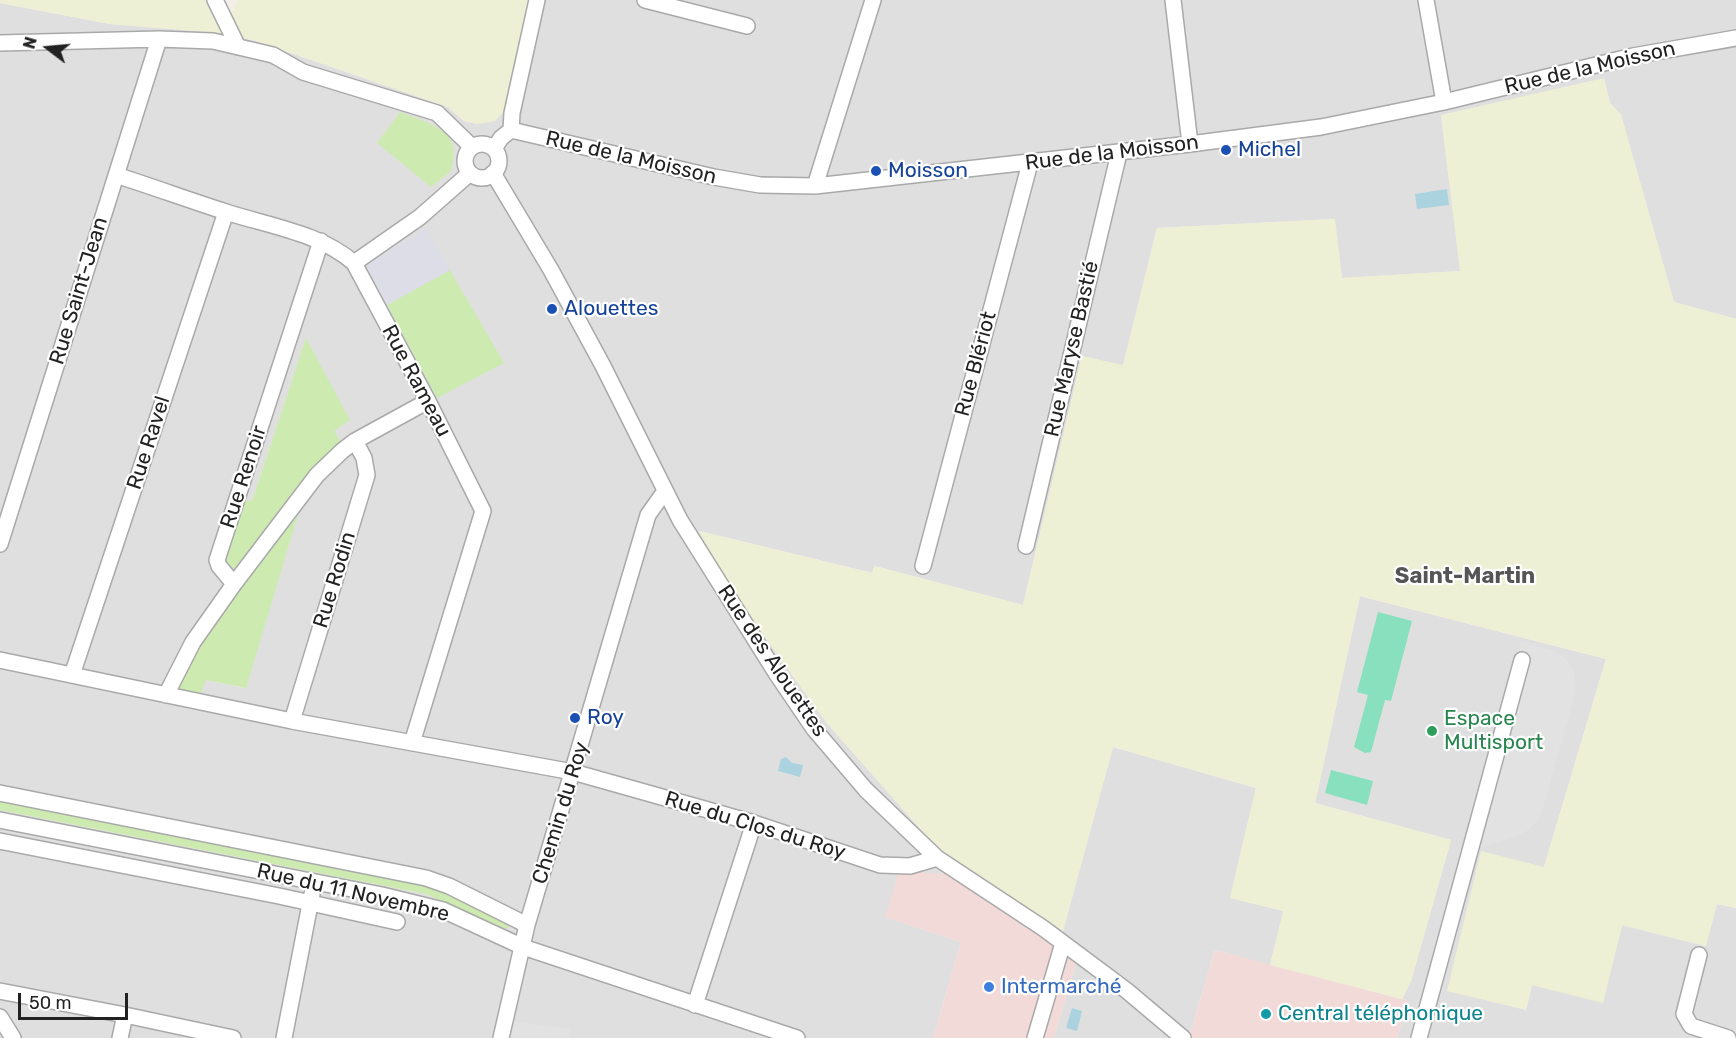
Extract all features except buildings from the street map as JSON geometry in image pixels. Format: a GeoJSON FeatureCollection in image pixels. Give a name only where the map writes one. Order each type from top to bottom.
{"type":"FeatureCollection","features":[{"type":"Feature","properties":{"kind":"street"},"geometry":{"type":"LineString","coordinates":[[214,0],[238,47]]}},
{"type":"Feature","properties":{"kind":"street"},"geometry":{"type":"LineString","coordinates":[[494,149],[501,138],[511,130],[512,113],[537,0]]}},
{"type":"Feature","properties":{"kind":"street"},"geometry":{"type":"LineString","coordinates":[[645,0],[747,26]]}},
{"type":"Feature","properties":{"kind":"street"},"geometry":{"type":"LineString","coordinates":[[815,186],[873,0]]}},
{"type":"Feature","properties":{"kind":"street"},"geometry":{"type":"LineString","coordinates":[[1173,0],[1190,144]]}},
{"type":"Feature","properties":{"kind":"street"},"geometry":{"type":"LineString","coordinates":[[1426,0],[1444,102]]}},
{"type":"Feature","properties":{"kind":"street","name":"Rue de la Moisson"},"geometry":{"type":"LineString","coordinates":[[511,130],[714,177],[760,185],[815,186],[1119,153],[1321,127],[1444,102],[1633,56],[1736,38]]}},
{"type":"Feature","properties":{"kind":"street"},"geometry":{"type":"LineString","coordinates":[[0,43],[159,39],[213,41],[273,55],[303,72],[437,114],[472,147]]}},
{"type":"Feature","properties":{"kind":"street","name":"Rue Saint-Jean"},"geometry":{"type":"LineString","coordinates":[[0,544],[159,39]]}},
{"type":"Feature","properties":{"kind":"street"},"geometry":{"type":"LineString","coordinates":[[486,144],[494,149],[499,159],[494,173],[479,177],[470,172],[465,162],[468,151],[472,147],[486,144]]}},
{"type":"Feature","properties":{"kind":"street","name":"Rue Maryse Bastié"},"geometry":{"type":"LineString","coordinates":[[1026,546],[1119,153]]}},
{"type":"Feature","properties":{"kind":"street","name":"Rue Blériot"},"geometry":{"type":"LineString","coordinates":[[923,566],[1030,163]]}},
{"type":"Feature","properties":{"kind":"street"},"geometry":{"type":"LineString","coordinates":[[354,263],[420,217],[470,172]]}},
{"type":"Feature","properties":{"kind":"street","name":"Rue des Alouettes"},"geometry":{"type":"LineString","coordinates":[[494,173],[551,270],[603,366],[665,491],[692,539],[814,729],[866,790],[937,858],[1043,928],[1126,990],[1183,1038]]}},
{"type":"Feature","properties":{"kind":"street","name":"Rue Rameau"},"geometry":{"type":"LineString","coordinates":[[116,175],[321,242],[341,251],[354,263],[428,401],[483,511],[412,743]]}},
{"type":"Feature","properties":{"kind":"street","name":"Rue Ravel"},"geometry":{"type":"LineString","coordinates":[[72,675],[226,212]]}},
{"type":"Feature","properties":{"kind":"street","name":"Rue Renoir"},"geometry":{"type":"LineString","coordinates":[[234,584],[219,566],[217,560],[321,242]]}},
{"type":"Feature","properties":{"kind":"street"},"geometry":{"type":"LineString","coordinates":[[166,694],[193,642],[317,475],[355,441],[428,401]]}},
{"type":"Feature","properties":{"kind":"street","name":"Rue Rodin"},"geometry":{"type":"LineString","coordinates":[[292,721],[367,476],[364,458],[355,441]]}},
{"type":"Feature","properties":{"kind":"street","name":"Chemin du Roy"},"geometry":{"type":"LineString","coordinates":[[501,1038],[527,925],[648,515],[665,491]]}},
{"type":"Feature","properties":{"kind":"street"},"geometry":{"type":"LineString","coordinates":[[0,660],[292,721],[573,772]]}},
{"type":"Feature","properties":{"kind":"street"},"geometry":{"type":"LineString","coordinates":[[1419,1038],[1522,660]]}},
{"type":"Feature","properties":{"kind":"street","name":"Rue du Clos du Roy"},"geometry":{"type":"LineString","coordinates":[[573,772],[754,823],[880,865],[910,866],[937,858]]}},
{"type":"Feature","properties":{"kind":"street","name":"Rue du 11 Novembre"},"geometry":{"type":"LineString","coordinates":[[0,793],[426,878],[448,886],[527,925]]}},
{"type":"Feature","properties":{"kind":"street","name":"Rue du 11 Novembre"},"geometry":{"type":"LineString","coordinates":[[0,820],[382,895],[443,910],[523,946],[797,1038]]}},
{"type":"Feature","properties":{"kind":"street"},"geometry":{"type":"LineString","coordinates":[[695,1005],[754,823]]}},
{"type":"Feature","properties":{"kind":"street","name":"Rue du 11 Novembre"},"geometry":{"type":"LineString","coordinates":[[0,841],[397,922]]}},
{"type":"Feature","properties":{"kind":"street"},"geometry":{"type":"LineString","coordinates":[[284,1038],[314,882]]}},
{"type":"Feature","properties":{"kind":"street"},"geometry":{"type":"LineString","coordinates":[[1035,1038],[1063,943]]}},
{"type":"Feature","properties":{"kind":"street"},"geometry":{"type":"LineString","coordinates":[[1699,956],[1684,1014],[1691,1026],[1728,1038]]}},
{"type":"Feature","properties":{"kind":"street"},"geometry":{"type":"LineString","coordinates":[[0,991],[233,1038]]}},
{"type":"Feature","properties":{"kind":"street"},"geometry":{"type":"LineString","coordinates":[[120,1038],[125,1015]]}},
{"type":"Feature","properties":{"kind":"street"},"geometry":{"type":"LineString","coordinates":[[0,1017],[13,1038]]}},
{"type":"Feature","properties":{"kind":"shaded area"},"geometry":{"type":"Polygon","coordinates":[[[532,0],[1736,0],[1736,319],[1674,302],[1621,115],[1610,103],[1604,79],[1441,116],[1461,271],[1342,278],[1334,219],[1157,228],[1123,366],[1082,356],[1023,605],[875,566],[873,573],[699,531],[720,570],[757,626],[826,722],[945,857],[1063,931],[1113,747],[1256,788],[1230,898],[1284,911],[1270,965],[1215,950],[1190,1034],[1191,1038],[1054,1038],[1077,959],[885,917],[961,942],[933,1038],[0,1038],[0,810],[427,894],[501,927],[441,889],[0,799],[0,3],[110,24],[221,33],[256,41],[448,107],[464,121],[532,0]],[[306,339],[252,501],[223,556],[334,431],[306,339]],[[297,517],[200,646],[206,680],[245,688],[297,517]]]}},
{"type":"Feature","properties":{"kind":"shaded area"},"geometry":{"type":"Polygon","coordinates":[[[426,229],[450,270],[387,305],[366,265],[426,229]]]}},
{"type":"Feature","properties":{"kind":"shaded area"},"geometry":{"type":"Polygon","coordinates":[[[1360,596],[1606,659],[1544,867],[1526,1010],[1532,985],[1603,1002],[1622,925],[1705,946],[1717,904],[1736,908],[1736,1038],[1397,1038],[1409,1001],[1402,999],[1411,981],[1451,840],[1315,803],[1360,596]]]}},
{"type":"Feature","properties":{"kind":"shaded area"},"geometry":{"type":"Polygon","coordinates":[[[1521,642],[1557,652],[1566,659],[1574,671],[1576,691],[1538,820],[1520,835],[1481,847],[1468,844],[1521,642]]]}},
{"type":"Feature","properties":{"kind":"shaded area"},"geometry":{"type":"Polygon","coordinates":[[[899,871],[959,875],[1077,959],[1054,1038],[933,1038],[961,942],[885,917],[899,871]]]}},
{"type":"Feature","properties":{"kind":"shaded area"},"geometry":{"type":"Polygon","coordinates":[[[1215,950],[1409,1001],[1397,1038],[1191,1038],[1190,1034],[1215,950]]]}},
{"type":"Feature","properties":{"kind":"shaded area"},"geometry":{"type":"Polygon","coordinates":[[[510,1021],[570,1029],[569,1038],[508,1038],[510,1021]]]}},
{"type":"Feature","properties":{"kind":"green space"},"geometry":{"type":"Polygon","coordinates":[[[0,0],[207,0],[214,11],[233,12],[238,0],[532,0],[506,109],[495,121],[477,124],[464,121],[448,107],[256,41],[221,33],[110,24],[0,3],[0,0]]]}},
{"type":"Feature","properties":{"kind":"green space"},"geometry":{"type":"Polygon","coordinates":[[[1604,78],[1610,103],[1621,115],[1674,302],[1736,319],[1736,908],[1717,904],[1706,946],[1622,925],[1603,1003],[1532,985],[1526,1010],[1447,991],[1481,851],[1544,867],[1606,659],[1360,596],[1315,803],[1451,840],[1411,981],[1402,999],[1270,965],[1283,911],[1230,898],[1256,788],[1113,747],[1063,931],[945,857],[826,722],[757,626],[720,570],[699,531],[872,573],[874,566],[1023,605],[1082,356],[1123,365],[1157,228],[1335,219],[1342,278],[1460,271],[1441,115],[1604,78]]]}},
{"type":"Feature","properties":{"kind":"green space"},"geometry":{"type":"Polygon","coordinates":[[[400,112],[434,126],[448,137],[452,144],[454,154],[451,171],[431,187],[377,143],[400,112]]]}},
{"type":"Feature","properties":{"kind":"green space"},"geometry":{"type":"Polygon","coordinates":[[[450,270],[504,363],[437,398],[387,305],[450,270]]]}},
{"type":"Feature","properties":{"kind":"green space"},"geometry":{"type":"Polygon","coordinates":[[[306,338],[350,420],[334,431],[341,442],[313,473],[239,569],[231,570],[224,565],[223,556],[242,500],[252,501],[306,338]]]}},
{"type":"Feature","properties":{"kind":"green space"},"geometry":{"type":"Polygon","coordinates":[[[298,515],[246,688],[206,680],[200,695],[180,689],[184,675],[211,629],[298,515]]]}},
{"type":"Feature","properties":{"kind":"green space"},"geometry":{"type":"Polygon","coordinates":[[[1378,612],[1412,621],[1391,701],[1385,700],[1371,752],[1365,753],[1354,747],[1368,695],[1357,692],[1378,612]]]}},
{"type":"Feature","properties":{"kind":"green space"},"geometry":{"type":"Polygon","coordinates":[[[1331,770],[1373,781],[1367,805],[1325,793],[1331,770]]]}},
{"type":"Feature","properties":{"kind":"green space"},"geometry":{"type":"Polygon","coordinates":[[[0,799],[430,885],[510,923],[507,929],[501,927],[426,894],[0,810],[0,799]]]}},
{"type":"Feature","properties":{"kind":"water"},"geometry":{"type":"Polygon","coordinates":[[[1447,189],[1449,205],[1417,209],[1415,194],[1447,189]]]}},
{"type":"Feature","properties":{"kind":"water"},"geometry":{"type":"Polygon","coordinates":[[[786,757],[792,763],[803,765],[800,777],[778,771],[781,759],[786,757]]]}},
{"type":"Feature","properties":{"kind":"water"},"geometry":{"type":"Polygon","coordinates":[[[1072,1008],[1082,1011],[1077,1031],[1066,1028],[1072,1008]]]}},
{"type":"Feature","properties":{"kind":"place","name":"Michel"},"geometry":{"type":"Point","coordinates":[1226,150]}},
{"type":"Feature","properties":{"kind":"place","name":"Moisson"},"geometry":{"type":"Point","coordinates":[876,171]}},
{"type":"Feature","properties":{"kind":"place","name":"Alouettes"},"geometry":{"type":"Point","coordinates":[552,309]}},
{"type":"Feature","properties":{"kind":"place","name":"Roy"},"geometry":{"type":"Point","coordinates":[575,718]}},
{"type":"Feature","properties":{"kind":"place","name":"Espace Multisport"},"geometry":{"type":"Point","coordinates":[1432,731]}},
{"type":"Feature","properties":{"kind":"place","name":"Intermarché"},"geometry":{"type":"Point","coordinates":[989,987]}},
{"type":"Feature","properties":{"kind":"place","name":"Central téléphonique"},"geometry":{"type":"Point","coordinates":[1266,1014]}},
{"type":"Feature","properties":{"kind":"district","name":"Saint-Martin"},"geometry":{"type":"Point","coordinates":[1465,577]}}]}
